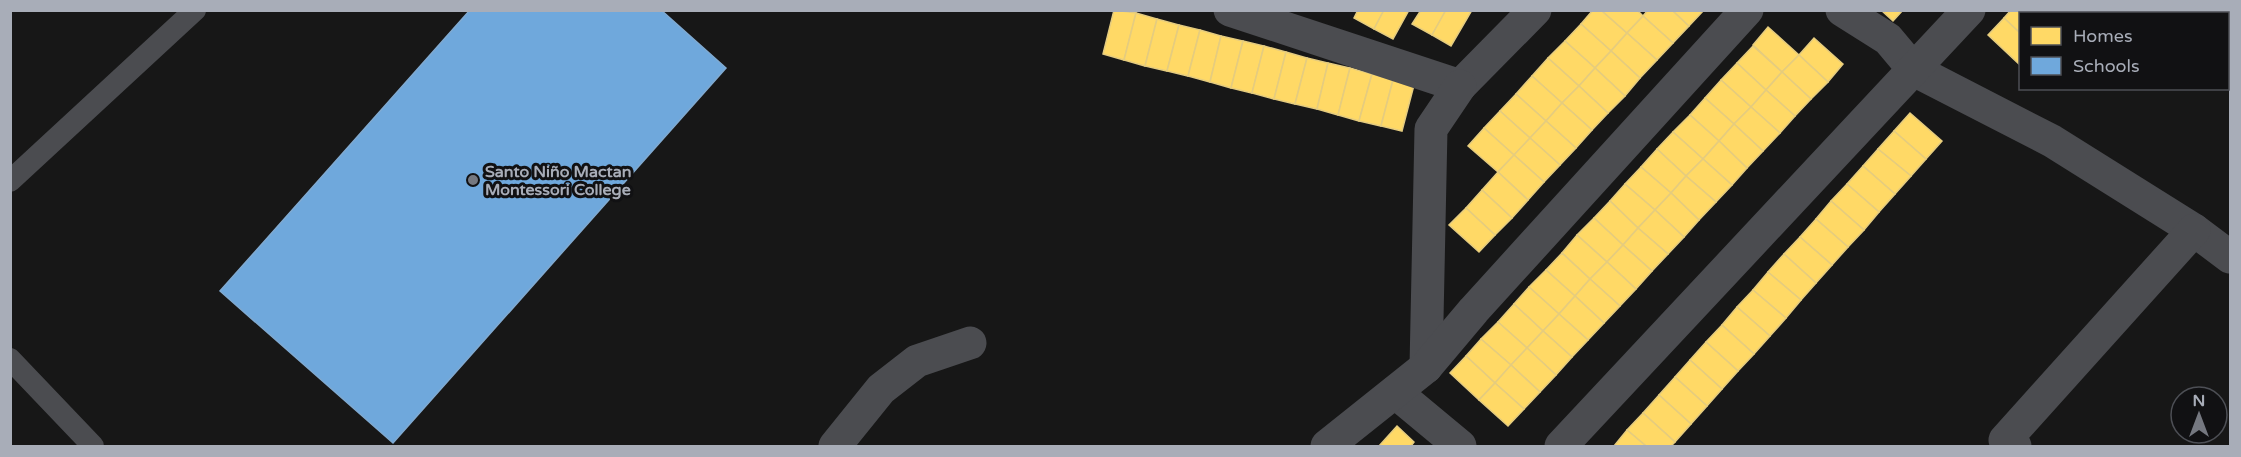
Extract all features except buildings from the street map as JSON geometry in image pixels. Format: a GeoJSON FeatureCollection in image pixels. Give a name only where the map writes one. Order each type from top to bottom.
{"type":"FeatureCollection","features":[{"type":"Feature","properties":{"kind":"street"},"geometry":{"type":"LineString","coordinates":[[1230,10],[1460,86]]}},
{"type":"Feature","properties":{"kind":"street"},"geometry":{"type":"LineString","coordinates":[[1327,447],[1426,367],[1474,310],[1747,10]]}},
{"type":"Feature","properties":{"kind":"street"},"geometry":{"type":"LineString","coordinates":[[1842,10],[1888,39],[1914,70],[2052,141],[2194,230],[2230,257]]}},
{"type":"Feature","properties":{"kind":"street"},"geometry":{"type":"LineString","coordinates":[[1561,447],[1969,10]]}},
{"type":"Feature","properties":{"kind":"street"},"geometry":{"type":"LineString","coordinates":[[1426,367],[1431,129],[1460,86],[1528,12]]}},
{"type":"Feature","properties":{"kind":"street"},"geometry":{"type":"LineString","coordinates":[[2015,447],[2005,440],[2194,230]]}},
{"type":"Feature","properties":{"kind":"street"},"geometry":{"type":"LineString","coordinates":[[835,447],[880,389],[917,362],[970,343]]}},
{"type":"Feature","properties":{"kind":"street"},"geometry":{"type":"LineString","coordinates":[[1395,392],[1460,447]]}},
{"type":"Feature","properties":{"kind":"lane"},"geometry":{"type":"LineString","coordinates":[[10,181],[195,10]]}},
{"type":"Feature","properties":{"kind":"lane"},"geometry":{"type":"LineString","coordinates":[[10,359],[93,447]]}},
{"type":"Feature","properties":{"kind":"place","name":"Santo Niño Mactan Montessori College"},"geometry":{"type":"Point","coordinates":[473,180]}}]}
